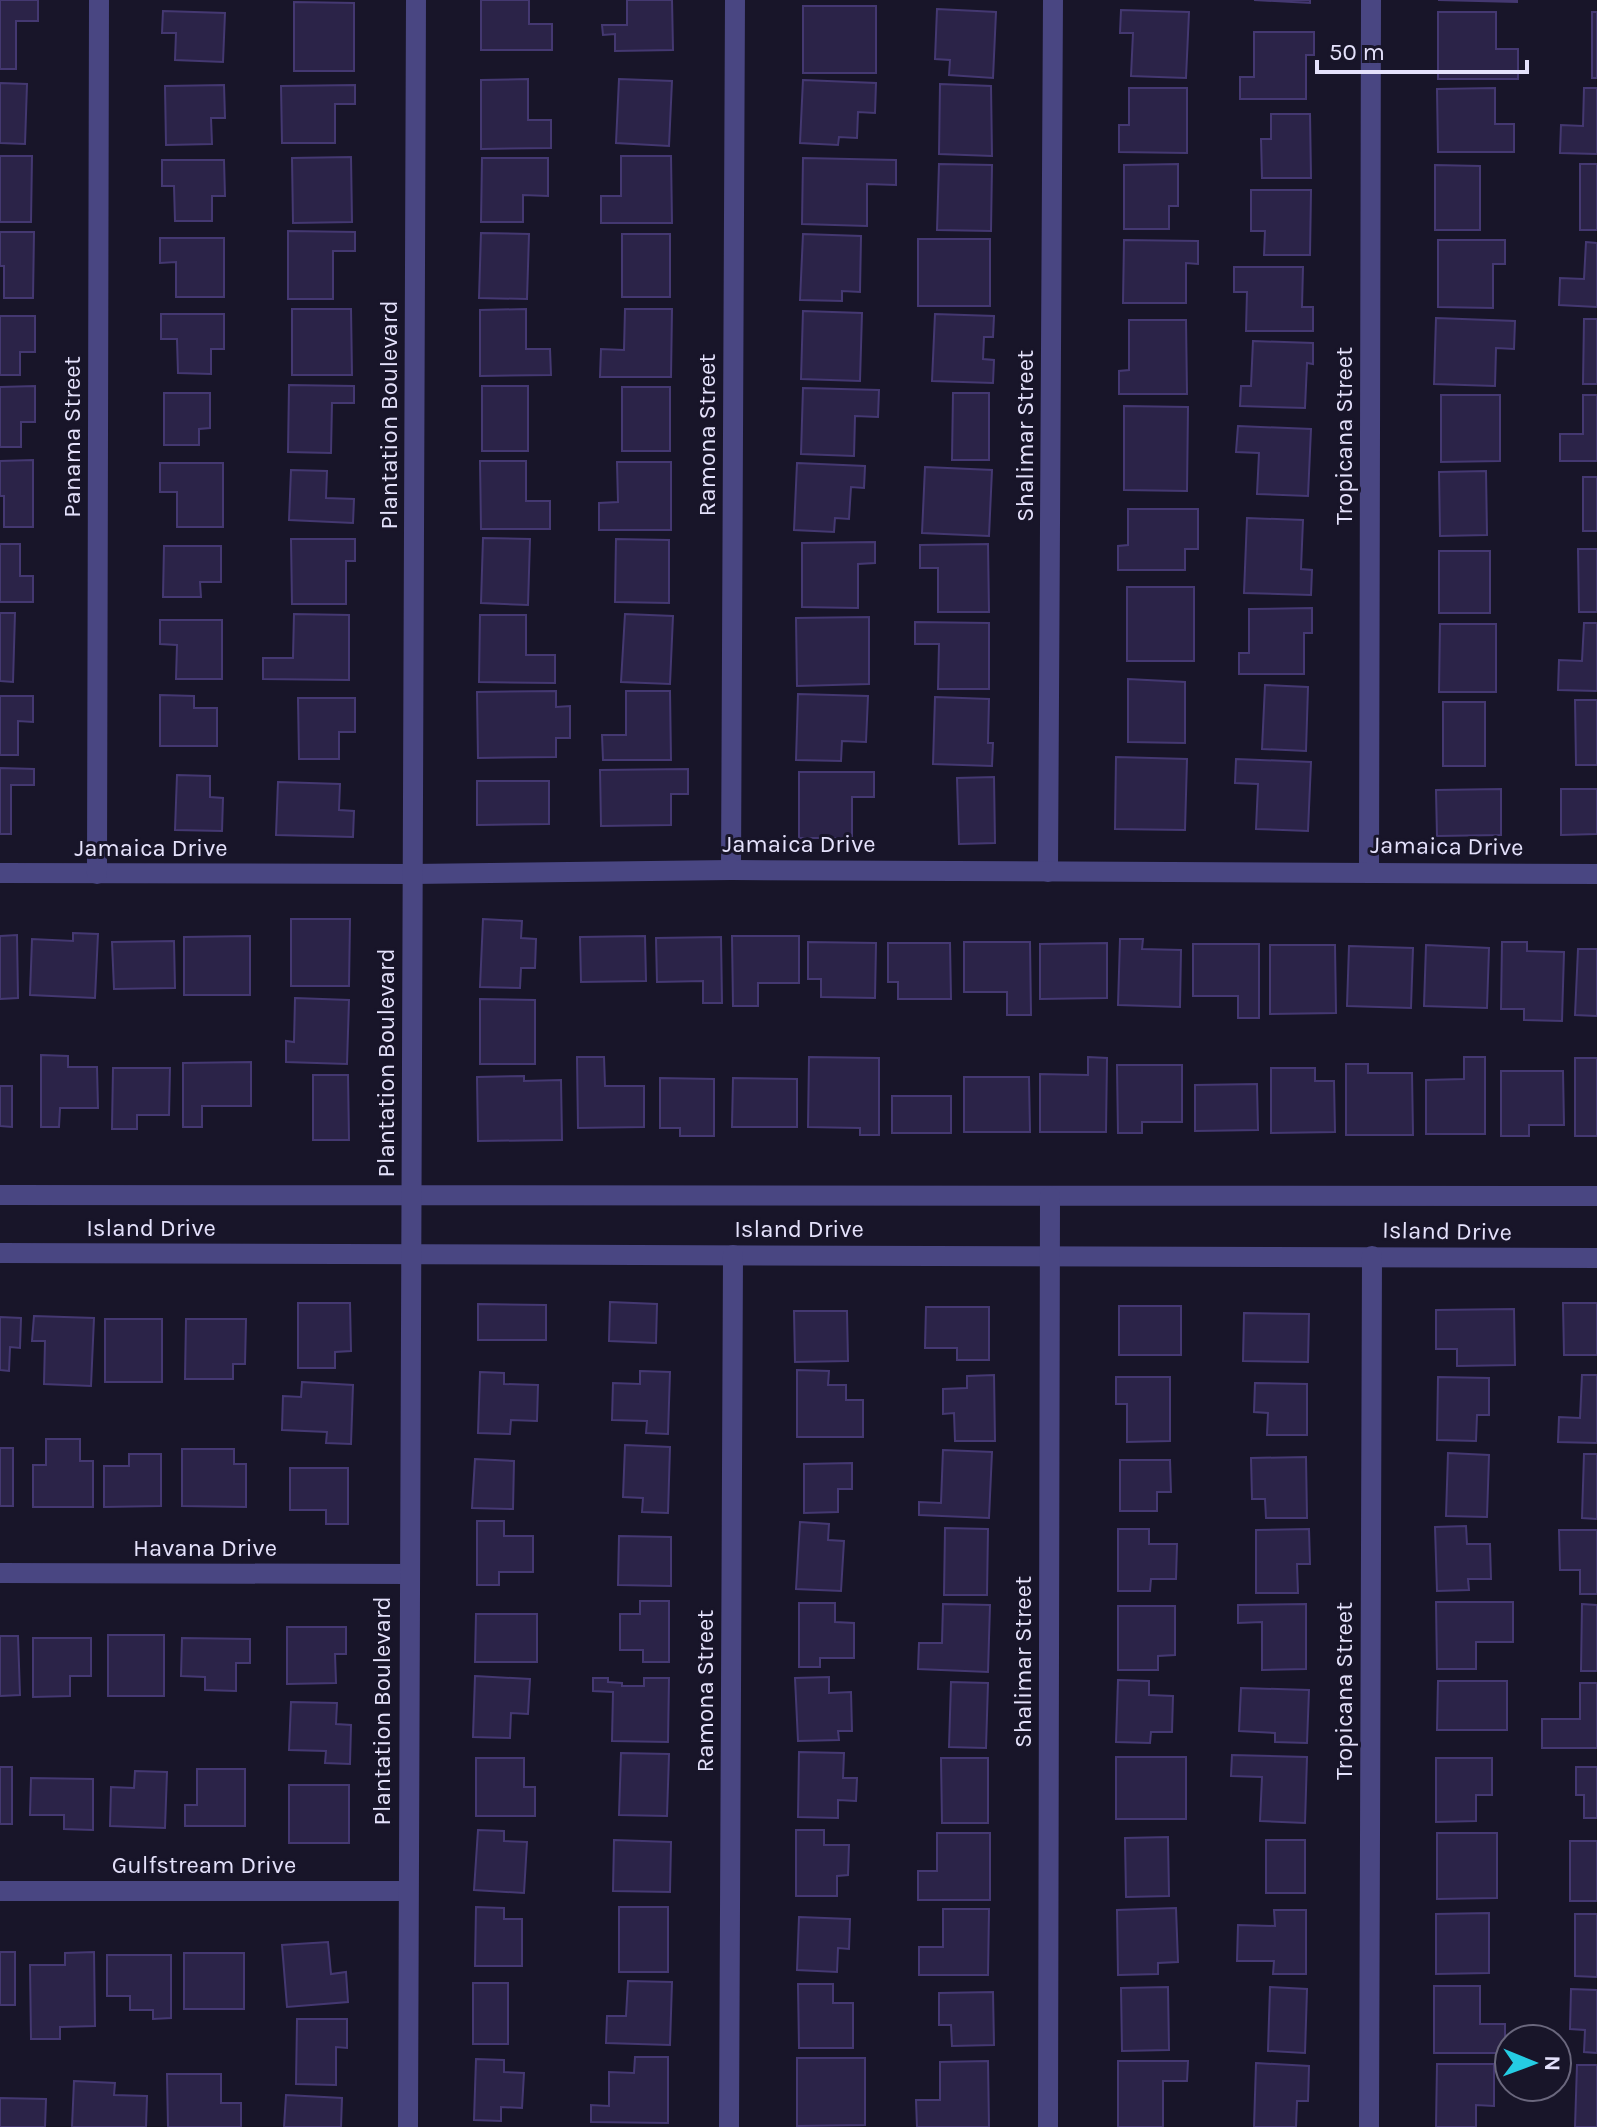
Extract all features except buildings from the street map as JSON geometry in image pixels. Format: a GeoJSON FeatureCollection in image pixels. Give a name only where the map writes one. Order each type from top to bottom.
{"type":"FeatureCollection","features":[{"type":"Feature","properties":{"kind":"street","name":"Panama Street"},"geometry":{"type":"LineString","coordinates":[[97,874],[99,0]]}},
{"type":"Feature","properties":{"kind":"street","name":"Plantation Boulevard"},"geometry":{"type":"LineString","coordinates":[[408,2127],[416,0]]}},
{"type":"Feature","properties":{"kind":"street","name":"Ramona Street"},"geometry":{"type":"LineString","coordinates":[[731,870],[735,0]]}},
{"type":"Feature","properties":{"kind":"street","name":"Shalimar Street"},"geometry":{"type":"LineString","coordinates":[[1048,872],[1053,0]]}},
{"type":"Feature","properties":{"kind":"street","name":"Tropicana Street"},"geometry":{"type":"LineString","coordinates":[[1369,871],[1371,0]]}},
{"type":"Feature","properties":{"kind":"street","name":"Jamaica Drive"},"geometry":{"type":"LineString","coordinates":[[0,873],[413,874],[731,870],[1597,874]]}},
{"type":"Feature","properties":{"kind":"street","name":"Island Drive"},"geometry":{"type":"LineString","coordinates":[[0,1195],[1597,1196]]}},
{"type":"Feature","properties":{"kind":"street","name":"Shalimar Street"},"geometry":{"type":"LineString","coordinates":[[1048,2127],[1050,1196]]}},
{"type":"Feature","properties":{"kind":"street","name":"Island Drive"},"geometry":{"type":"LineString","coordinates":[[0,1253],[1597,1258]]}},
{"type":"Feature","properties":{"kind":"street","name":"Ramona Street"},"geometry":{"type":"LineString","coordinates":[[729,2127],[733,1255]]}},
{"type":"Feature","properties":{"kind":"street","name":"Tropicana Street"},"geometry":{"type":"LineString","coordinates":[[1369,2127],[1372,1256]]}},
{"type":"Feature","properties":{"kind":"street","name":"Havana Drive"},"geometry":{"type":"LineString","coordinates":[[0,1573],[409,1574]]}},
{"type":"Feature","properties":{"kind":"street","name":"Gulfstream Drive"},"geometry":{"type":"LineString","coordinates":[[0,1891],[408,1891]]}}]}
